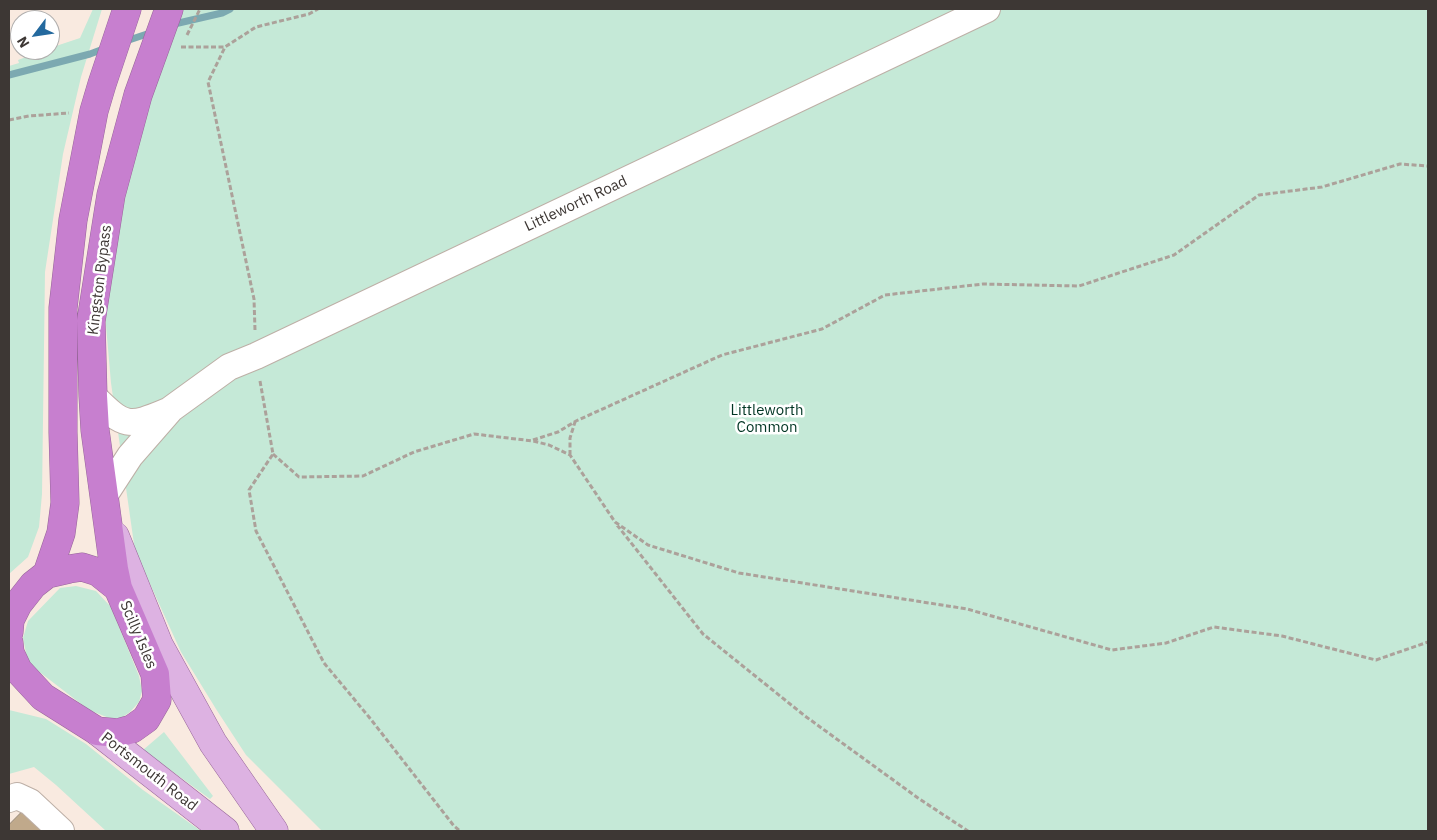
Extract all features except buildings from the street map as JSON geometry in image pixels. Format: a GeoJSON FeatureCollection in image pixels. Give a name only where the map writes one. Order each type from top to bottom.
{"type":"FeatureCollection","features":[{"type":"Feature","properties":{"kind":"highway","name":"Kingston Bypass"},"geometry":{"type":"LineString","coordinates":[[40,579],[61,533],[65,503],[63,308],[73,220],[94,111],[126,9]]}},
{"type":"Feature","properties":{"kind":"highway","name":"Kingston Bypass"},"geometry":{"type":"LineString","coordinates":[[118,588],[105,506],[96,430],[91,321],[112,195],[138,95],[168,14]]}},
{"type":"Feature","properties":{"kind":"highway","name":"Scilly Isles"},"geometry":{"type":"LineString","coordinates":[[9,598],[40,579],[69,569],[82,568],[98,572],[118,588],[155,674],[157,700],[146,719],[132,729],[118,733],[97,731],[43,698],[18,670],[10,653],[9,643]]}},
{"type":"Feature","properties":{"kind":"highway"},"geometry":{"type":"LineString","coordinates":[[9,632],[10,620],[18,604],[40,579]]}},
{"type":"Feature","properties":{"kind":"highway","name":"Scilly Isles"},"geometry":{"type":"LineString","coordinates":[[9,693],[43,698]]}},
{"type":"Feature","properties":{"kind":"main road"},"geometry":{"type":"LineString","coordinates":[[105,506],[159,645],[212,743],[274,831]]}},
{"type":"Feature","properties":{"kind":"main road"},"geometry":{"type":"LineString","coordinates":[[155,674],[180,721],[208,763],[230,790],[274,831]]}},
{"type":"Feature","properties":{"kind":"main road","name":"Portsmouth Road"},"geometry":{"type":"LineString","coordinates":[[97,731],[225,831]]}},
{"type":"Feature","properties":{"kind":"street","name":"Littleworth Road"},"geometry":{"type":"LineString","coordinates":[[93,396],[112,415],[124,421],[137,423],[147,420],[171,409],[230,367],[974,11]]}},
{"type":"Feature","properties":{"kind":"street","name":"Littleworth Road"},"geometry":{"type":"LineString","coordinates":[[105,506],[130,456],[171,409]]}},
{"type":"Feature","properties":{"kind":"street"},"geometry":{"type":"LineString","coordinates":[[9,798],[17,796],[30,802],[61,831]]}},
{"type":"Feature","properties":{"kind":"path"},"geometry":{"type":"LineString","coordinates":[[190,32],[200,9]]}},
{"type":"Feature","properties":{"kind":"path"},"geometry":{"type":"LineString","coordinates":[[318,9],[309,14],[256,27],[225,47],[208,82],[254,299],[256,356],[273,454],[299,477],[363,476],[414,452],[474,434],[533,441],[549,445],[570,455],[615,522],[703,634],[805,716],[918,798],[968,831]]}},
{"type":"Feature","properties":{"kind":"path"},"geometry":{"type":"LineString","coordinates":[[175,47],[225,47]]}},
{"type":"Feature","properties":{"kind":"path"},"geometry":{"type":"LineString","coordinates":[[9,120],[29,116],[94,111]]}},
{"type":"Feature","properties":{"kind":"path"},"geometry":{"type":"LineString","coordinates":[[533,441],[558,432],[576,421],[722,355],[822,329],[885,295],[983,284],[1080,286],[1174,255],[1259,195],[1322,187],[1400,164],[1428,166]]}},
{"type":"Feature","properties":{"kind":"path"},"geometry":{"type":"LineString","coordinates":[[570,455],[570,438],[576,421]]}},
{"type":"Feature","properties":{"kind":"path"},"geometry":{"type":"LineString","coordinates":[[273,454],[249,490],[256,531],[324,663],[369,717],[454,826],[460,831]]}},
{"type":"Feature","properties":{"kind":"path"},"geometry":{"type":"LineString","coordinates":[[615,522],[648,545],[739,573],[968,609],[1112,650],[1166,643],[1214,628],[1282,636],[1376,660],[1428,642]]}},
{"type":"Feature","properties":{"kind":"green space"},"geometry":{"type":"Polygon","coordinates":[[[93,9],[102,9],[81,77],[63,154],[45,272],[42,494],[39,527],[28,557],[9,574],[9,66],[19,63],[18,60],[60,60],[60,45],[80,38],[93,9]]]}},
{"type":"Feature","properties":{"kind":"green space","name":"Littleworth Common"},"geometry":{"type":"Polygon","coordinates":[[[181,9],[1428,9],[1428,831],[322,831],[246,755],[181,652],[135,551],[111,383],[105,314],[137,128],[181,9]]]}},
{"type":"Feature","properties":{"kind":"green space"},"geometry":{"type":"Polygon","coordinates":[[[76,586],[96,591],[111,607],[139,676],[142,691],[139,702],[121,718],[109,718],[89,710],[33,667],[27,658],[23,638],[28,621],[60,588],[76,586]]]}},
{"type":"Feature","properties":{"kind":"green space"},"geometry":{"type":"Polygon","coordinates":[[[9,710],[46,719],[86,744],[143,790],[201,831],[106,831],[34,767],[9,774],[9,710]]]}},
{"type":"Feature","properties":{"kind":"green space"},"geometry":{"type":"Polygon","coordinates":[[[164,732],[213,796],[210,799],[143,750],[164,732]]]}},
{"type":"Feature","properties":{"kind":"waterway"},"geometry":{"type":"LineString","coordinates":[[170,25],[222,13],[230,9]]}},
{"type":"Feature","properties":{"kind":"waterway"},"geometry":{"type":"LineString","coordinates":[[123,42],[153,32]]}},
{"type":"Feature","properties":{"kind":"waterway"},"geometry":{"type":"LineString","coordinates":[[9,75],[106,48]]}}]}
